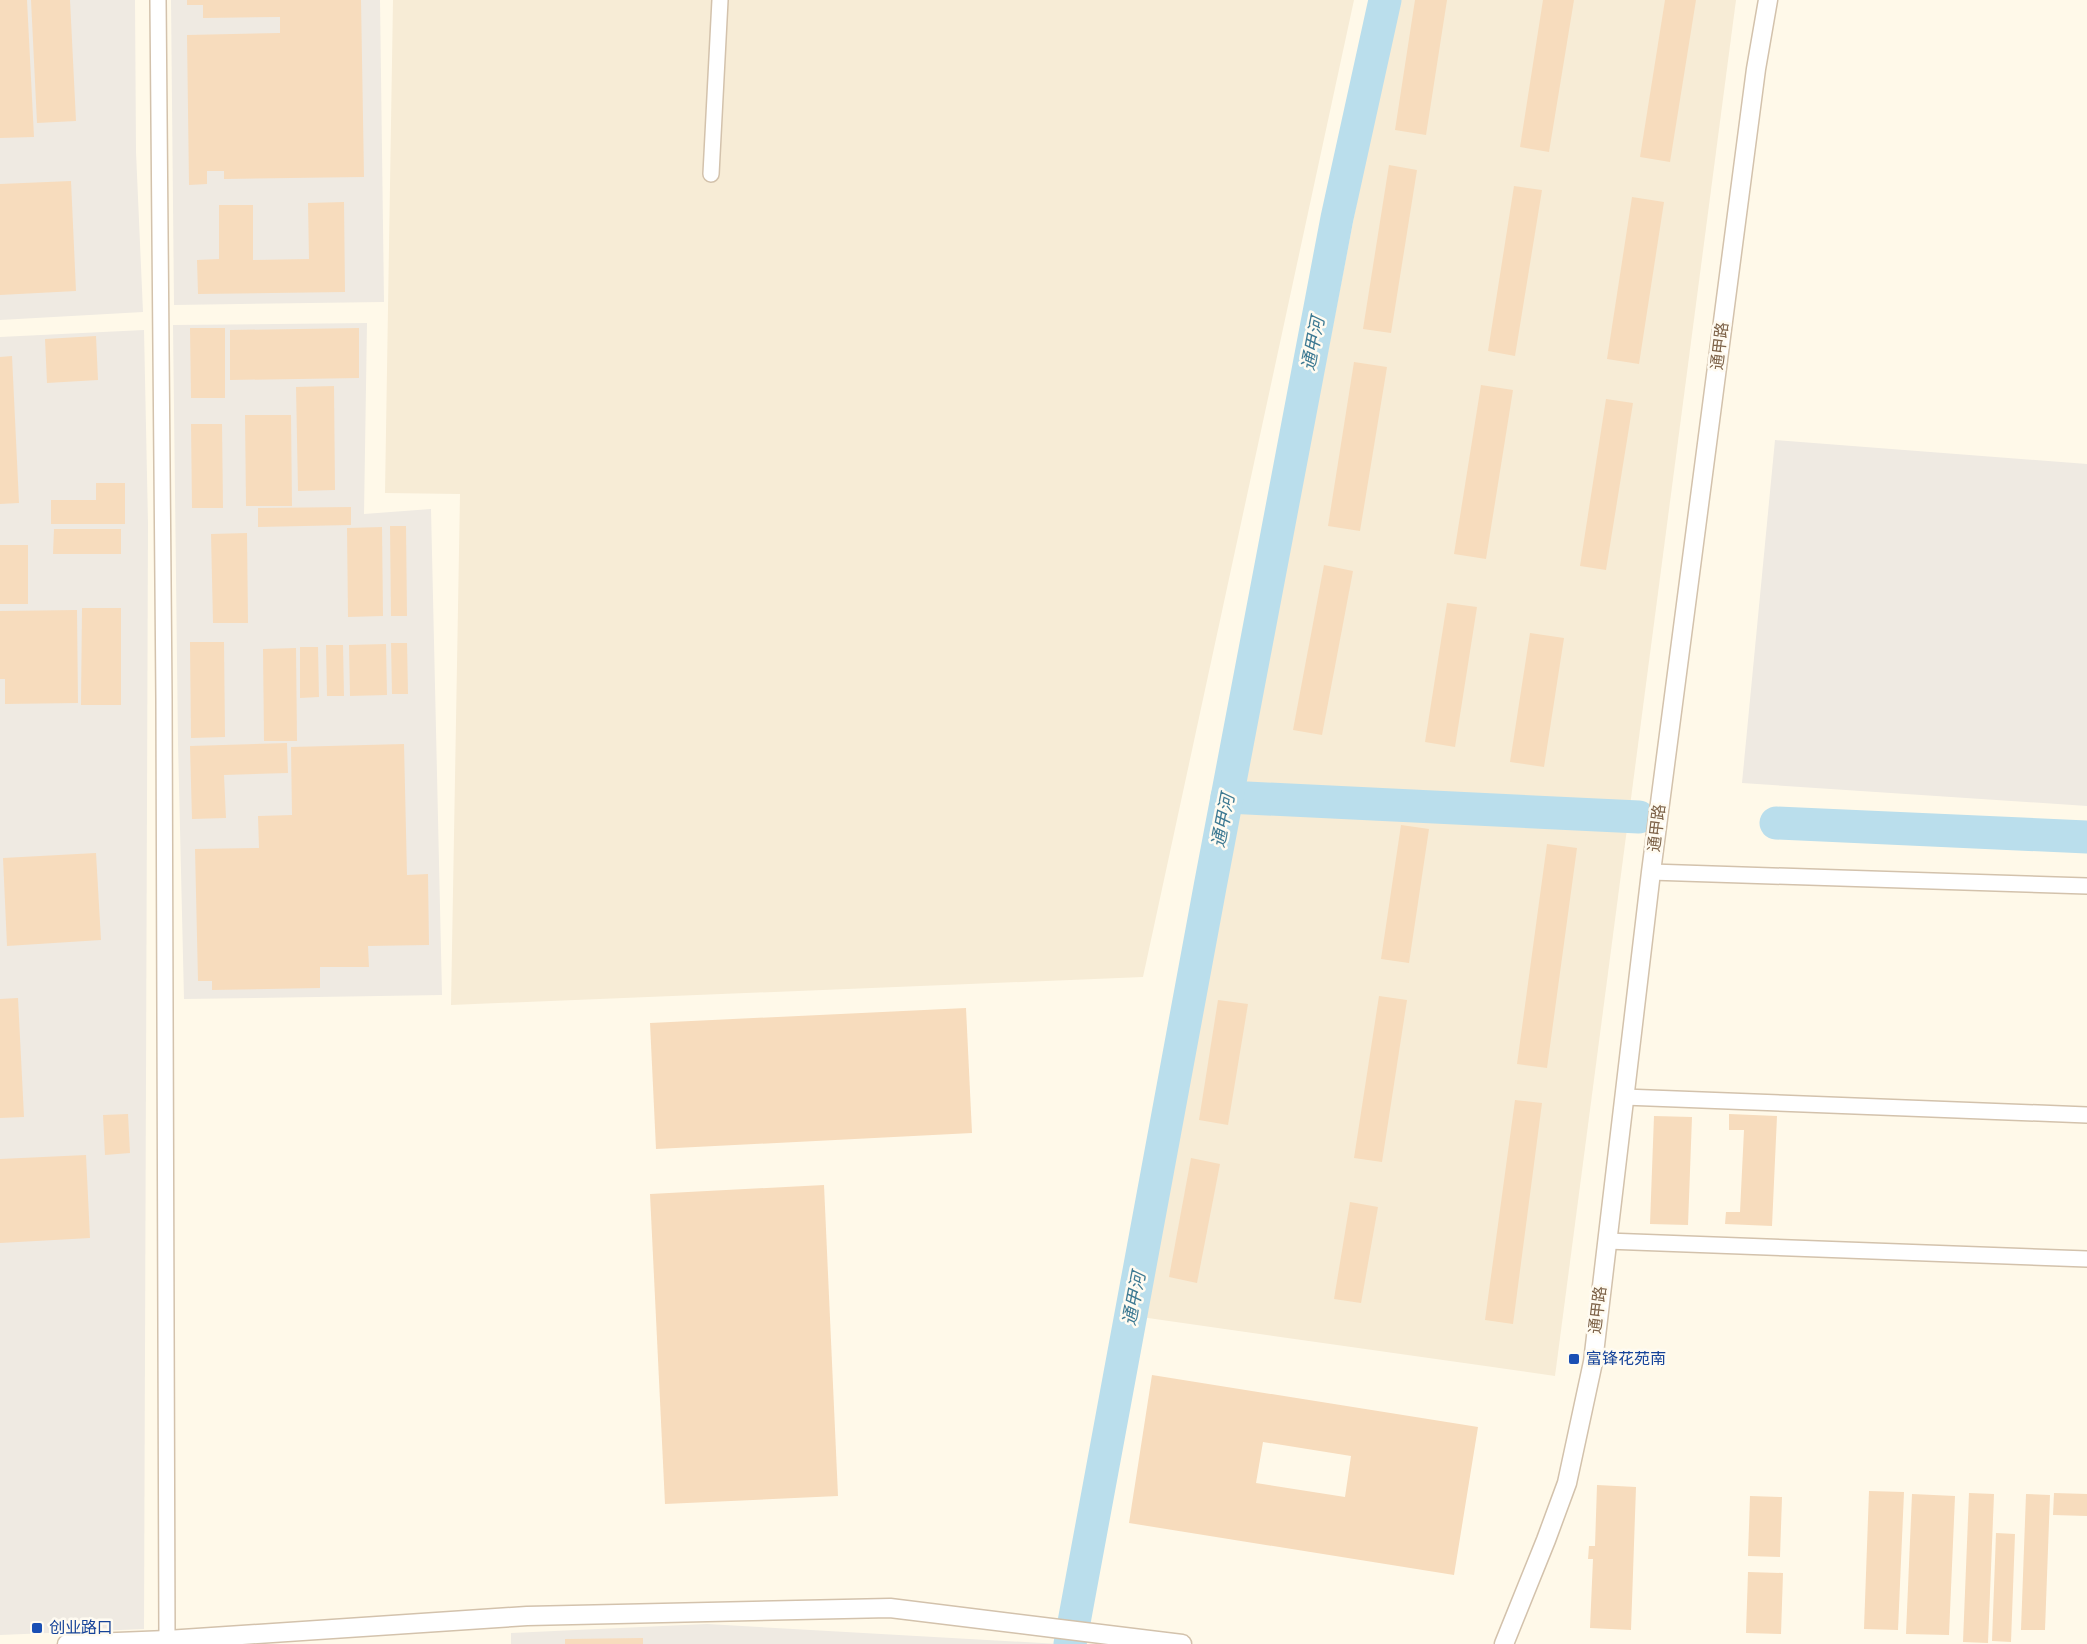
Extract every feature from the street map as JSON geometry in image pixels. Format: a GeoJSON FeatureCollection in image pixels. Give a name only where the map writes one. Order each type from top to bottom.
{"type":"FeatureCollection","features":[{"type":"Feature","properties":{"kind":"street"},"geometry":{"type":"LineString","coordinates":[[158,0],[164,722],[167,1640]]}},
{"type":"Feature","properties":{"kind":"street"},"geometry":{"type":"LineString","coordinates":[[711,174],[720,0]]}},
{"type":"Feature","properties":{"kind":"street","name":"通甲路"},"geometry":{"type":"LineString","coordinates":[[1504,1644],[1567,1483],[1593,1362],[1651,872],[1756,69],[1768,0]]}},
{"type":"Feature","properties":{"kind":"street"},"geometry":{"type":"LineString","coordinates":[[1651,872],[2087,886]]}},
{"type":"Feature","properties":{"kind":"street"},"geometry":{"type":"LineString","coordinates":[[1624,1096],[2087,1115]]}},
{"type":"Feature","properties":{"kind":"street"},"geometry":{"type":"LineString","coordinates":[[1607,1241],[2087,1259]]}},
{"type":"Feature","properties":{"kind":"street"},"geometry":{"type":"LineString","coordinates":[[67,1644],[167,1640],[527,1617],[890,1608],[1182,1644]]}},
{"type":"Feature","properties":{"kind":"shaded area"},"geometry":{"type":"Polygon","coordinates":[[[0,0],[135,0],[136,152],[143,312],[0,320],[0,0]]]}},
{"type":"Feature","properties":{"kind":"shaded area"},"geometry":{"type":"Polygon","coordinates":[[[171,0],[380,0],[384,302],[174,305],[171,0]]]}},
{"type":"Feature","properties":{"kind":"shaded area"},"geometry":{"type":"Polygon","coordinates":[[[393,0],[1354,0],[1143,977],[451,1005],[460,494],[385,493],[393,0]]]}},
{"type":"Feature","properties":{"kind":"shaded area"},"geometry":{"type":"Polygon","coordinates":[[[1396,0],[1736,0],[1555,1376],[1141,1317],[1396,0]]]}},
{"type":"Feature","properties":{"kind":"shaded area"},"geometry":{"type":"Polygon","coordinates":[[[367,323],[364,514],[431,509],[442,995],[184,999],[178,743],[173,325],[367,323]]]}},
{"type":"Feature","properties":{"kind":"shaded area"},"geometry":{"type":"Polygon","coordinates":[[[144,330],[148,524],[144,1629],[0,1635],[0,337],[144,330]]]}},
{"type":"Feature","properties":{"kind":"shaded area"},"geometry":{"type":"Polygon","coordinates":[[[1775,440],[2087,464],[2087,806],[1742,783],[1775,440]]]}},
{"type":"Feature","properties":{"kind":"shaded area"},"geometry":{"type":"Polygon","coordinates":[[[707,1624],[1059,1644],[511,1644],[511,1633],[707,1624]]]}},
{"type":"Feature","properties":{"kind":"building"},"geometry":{"type":"Polygon","coordinates":[[[0,0],[27,0],[34,137],[0,138],[0,0]]]}},
{"type":"Feature","properties":{"kind":"building"},"geometry":{"type":"Polygon","coordinates":[[[31,0],[70,0],[76,121],[37,123],[31,0]]]}},
{"type":"Feature","properties":{"kind":"building"},"geometry":{"type":"Polygon","coordinates":[[[187,0],[361,0],[364,177],[224,179],[224,171],[207,171],[207,184],[189,185],[187,35],[280,33],[280,17],[203,18],[203,5],[187,5],[187,0]]]}},
{"type":"Feature","properties":{"kind":"building"},"geometry":{"type":"Polygon","coordinates":[[[1415,0],[1447,0],[1426,135],[1395,130],[1415,0]]]}},
{"type":"Feature","properties":{"kind":"building"},"geometry":{"type":"Polygon","coordinates":[[[1543,0],[1574,0],[1549,152],[1520,147],[1543,0]]]}},
{"type":"Feature","properties":{"kind":"building"},"geometry":{"type":"Polygon","coordinates":[[[1665,0],[1696,0],[1670,162],[1640,157],[1665,0]]]}},
{"type":"Feature","properties":{"kind":"building"},"geometry":{"type":"Polygon","coordinates":[[[1389,165],[1417,170],[1391,333],[1363,329],[1389,165]]]}},
{"type":"Feature","properties":{"kind":"building"},"geometry":{"type":"Polygon","coordinates":[[[71,181],[76,291],[0,295],[0,184],[71,181]]]}},
{"type":"Feature","properties":{"kind":"building"},"geometry":{"type":"Polygon","coordinates":[[[1514,186],[1542,190],[1515,356],[1488,351],[1514,186]]]}},
{"type":"Feature","properties":{"kind":"building"},"geometry":{"type":"Polygon","coordinates":[[[1632,197],[1664,202],[1639,364],[1607,359],[1632,197]]]}},
{"type":"Feature","properties":{"kind":"building"},"geometry":{"type":"Polygon","coordinates":[[[344,202],[345,292],[198,294],[197,260],[219,259],[219,205],[253,205],[253,260],[309,259],[308,203],[344,202]]]}},
{"type":"Feature","properties":{"kind":"building"},"geometry":{"type":"Polygon","coordinates":[[[190,328],[225,328],[225,398],[191,398],[190,328]]]}},
{"type":"Feature","properties":{"kind":"building"},"geometry":{"type":"Polygon","coordinates":[[[359,328],[359,378],[230,380],[230,330],[359,328]]]}},
{"type":"Feature","properties":{"kind":"building"},"geometry":{"type":"Polygon","coordinates":[[[96,336],[98,380],[47,383],[45,339],[96,336]]]}},
{"type":"Feature","properties":{"kind":"building"},"geometry":{"type":"Polygon","coordinates":[[[12,356],[19,503],[0,504],[0,357],[12,356]]]}},
{"type":"Feature","properties":{"kind":"building"},"geometry":{"type":"Polygon","coordinates":[[[1354,362],[1387,367],[1360,531],[1328,526],[1354,362]]]}},
{"type":"Feature","properties":{"kind":"building"},"geometry":{"type":"Polygon","coordinates":[[[1481,385],[1513,390],[1486,559],[1454,554],[1481,385]]]}},
{"type":"Feature","properties":{"kind":"building"},"geometry":{"type":"Polygon","coordinates":[[[334,386],[335,490],[298,491],[296,387],[334,386]]]}},
{"type":"Feature","properties":{"kind":"building"},"geometry":{"type":"Polygon","coordinates":[[[1606,399],[1633,403],[1606,570],[1580,566],[1606,399]]]}},
{"type":"Feature","properties":{"kind":"building"},"geometry":{"type":"Polygon","coordinates":[[[245,415],[291,415],[292,506],[246,506],[245,415]]]}},
{"type":"Feature","properties":{"kind":"building"},"geometry":{"type":"Polygon","coordinates":[[[191,424],[222,424],[223,508],[192,508],[191,424]]]}},
{"type":"Feature","properties":{"kind":"building"},"geometry":{"type":"Polygon","coordinates":[[[96,483],[125,483],[125,524],[51,524],[51,500],[96,500],[96,483]]]}},
{"type":"Feature","properties":{"kind":"building"},"geometry":{"type":"Polygon","coordinates":[[[351,507],[351,525],[258,527],[258,508],[351,507]]]}},
{"type":"Feature","properties":{"kind":"building"},"geometry":{"type":"Polygon","coordinates":[[[390,526],[406,526],[407,616],[391,616],[390,526]]]}},
{"type":"Feature","properties":{"kind":"building"},"geometry":{"type":"Polygon","coordinates":[[[382,527],[383,616],[348,617],[347,528],[382,527]]]}},
{"type":"Feature","properties":{"kind":"building"},"geometry":{"type":"Polygon","coordinates":[[[54,529],[121,529],[121,554],[53,554],[54,529]]]}},
{"type":"Feature","properties":{"kind":"building"},"geometry":{"type":"Polygon","coordinates":[[[247,533],[248,623],[213,623],[211,534],[247,533]]]}},
{"type":"Feature","properties":{"kind":"building"},"geometry":{"type":"Polygon","coordinates":[[[0,545],[28,545],[28,604],[0,604],[0,545]]]}},
{"type":"Feature","properties":{"kind":"building"},"geometry":{"type":"Polygon","coordinates":[[[1324,565],[1353,571],[1322,735],[1293,730],[1324,565]]]}},
{"type":"Feature","properties":{"kind":"building"},"geometry":{"type":"Polygon","coordinates":[[[1447,603],[1477,607],[1455,747],[1425,742],[1447,603]]]}},
{"type":"Feature","properties":{"kind":"building"},"geometry":{"type":"Polygon","coordinates":[[[82,608],[121,608],[121,705],[81,705],[82,608]]]}},
{"type":"Feature","properties":{"kind":"building"},"geometry":{"type":"Polygon","coordinates":[[[77,610],[78,703],[5,704],[5,679],[0,679],[0,611],[77,610]]]}},
{"type":"Feature","properties":{"kind":"building"},"geometry":{"type":"Polygon","coordinates":[[[1530,633],[1564,638],[1544,767],[1510,762],[1530,633]]]}},
{"type":"Feature","properties":{"kind":"building"},"geometry":{"type":"Polygon","coordinates":[[[190,642],[224,642],[225,737],[191,738],[190,642]]]}},
{"type":"Feature","properties":{"kind":"building"},"geometry":{"type":"Polygon","coordinates":[[[391,643],[407,643],[408,694],[392,694],[391,643]]]}},
{"type":"Feature","properties":{"kind":"building"},"geometry":{"type":"Polygon","coordinates":[[[386,644],[387,695],[350,696],[349,645],[386,644]]]}},
{"type":"Feature","properties":{"kind":"building"},"geometry":{"type":"Polygon","coordinates":[[[326,645],[343,645],[344,696],[327,696],[326,645]]]}},
{"type":"Feature","properties":{"kind":"building"},"geometry":{"type":"Polygon","coordinates":[[[300,647],[318,647],[319,697],[300,698],[300,647]]]}},
{"type":"Feature","properties":{"kind":"building"},"geometry":{"type":"Polygon","coordinates":[[[296,648],[297,741],[264,741],[263,649],[296,648]]]}},
{"type":"Feature","properties":{"kind":"building"},"geometry":{"type":"Polygon","coordinates":[[[287,743],[288,773],[224,775],[226,818],[192,819],[190,746],[287,743]]]}},
{"type":"Feature","properties":{"kind":"building"},"geometry":{"type":"Polygon","coordinates":[[[404,744],[407,875],[428,874],[429,945],[368,946],[369,967],[320,967],[320,988],[212,990],[212,981],[198,981],[195,849],[259,848],[258,816],[292,815],[291,747],[404,744]]]}},
{"type":"Feature","properties":{"kind":"building"},"geometry":{"type":"Polygon","coordinates":[[[1401,825],[1429,829],[1409,963],[1381,959],[1401,825]]]}},
{"type":"Feature","properties":{"kind":"building"},"geometry":{"type":"Polygon","coordinates":[[[1547,844],[1577,848],[1547,1068],[1517,1064],[1547,844]]]}},
{"type":"Feature","properties":{"kind":"building"},"geometry":{"type":"Polygon","coordinates":[[[96,853],[101,940],[7,946],[3,858],[96,853]]]}},
{"type":"Feature","properties":{"kind":"building"},"geometry":{"type":"Polygon","coordinates":[[[1379,996],[1407,1000],[1382,1162],[1354,1158],[1379,996]]]}},
{"type":"Feature","properties":{"kind":"building"},"geometry":{"type":"Polygon","coordinates":[[[18,998],[24,1117],[0,1118],[0,999],[18,998]]]}},
{"type":"Feature","properties":{"kind":"building"},"geometry":{"type":"Polygon","coordinates":[[[1218,1000],[1248,1004],[1228,1125],[1199,1120],[1218,1000]]]}},
{"type":"Feature","properties":{"kind":"building"},"geometry":{"type":"Polygon","coordinates":[[[966,1008],[972,1133],[656,1149],[650,1023],[966,1008]]]}},
{"type":"Feature","properties":{"kind":"building"},"geometry":{"type":"Polygon","coordinates":[[[1515,1100],[1542,1103],[1513,1324],[1485,1320],[1515,1100]]]}},
{"type":"Feature","properties":{"kind":"building"},"geometry":{"type":"Polygon","coordinates":[[[128,1114],[130,1153],[105,1155],[103,1115],[128,1114]]]}},
{"type":"Feature","properties":{"kind":"building"},"geometry":{"type":"Polygon","coordinates":[[[1729,1114],[1777,1116],[1772,1226],[1725,1224],[1726,1212],[1740,1212],[1744,1130],[1729,1130],[1729,1114]]]}},
{"type":"Feature","properties":{"kind":"building"},"geometry":{"type":"Polygon","coordinates":[[[1654,1116],[1692,1117],[1688,1225],[1650,1224],[1654,1116]]]}},
{"type":"Feature","properties":{"kind":"building"},"geometry":{"type":"Polygon","coordinates":[[[86,1155],[90,1238],[0,1243],[0,1159],[86,1155]]]}},
{"type":"Feature","properties":{"kind":"building"},"geometry":{"type":"Polygon","coordinates":[[[1191,1158],[1220,1164],[1197,1283],[1169,1277],[1191,1158]]]}},
{"type":"Feature","properties":{"kind":"building"},"geometry":{"type":"Polygon","coordinates":[[[824,1185],[838,1496],[665,1504],[650,1194],[824,1185]]]}},
{"type":"Feature","properties":{"kind":"building"},"geometry":{"type":"Polygon","coordinates":[[[1350,1202],[1378,1207],[1361,1303],[1334,1299],[1350,1202]]]}},
{"type":"Feature","properties":{"kind":"building"},"geometry":{"type":"Polygon","coordinates":[[[1152,1375],[1478,1427],[1454,1575],[1129,1523],[1152,1375]],[[1263,1442],[1256,1483],[1345,1497],[1351,1456],[1263,1442]]]}},
{"type":"Feature","properties":{"kind":"building"},"geometry":{"type":"Polygon","coordinates":[[[1597,1485],[1636,1487],[1631,1630],[1590,1628],[1593,1559],[1588,1559],[1589,1546],[1595,1546],[1597,1485]]]}},
{"type":"Feature","properties":{"kind":"building"},"geometry":{"type":"Polygon","coordinates":[[[1869,1491],[1904,1492],[1898,1630],[1864,1629],[1869,1491]]]}},
{"type":"Feature","properties":{"kind":"building"},"geometry":{"type":"Polygon","coordinates":[[[1969,1493],[1994,1494],[1988,1643],[1963,1642],[1969,1493]]]}},
{"type":"Feature","properties":{"kind":"building"},"geometry":{"type":"Polygon","coordinates":[[[2054,1493],[2087,1494],[2087,1516],[2053,1515],[2054,1493]]]}},
{"type":"Feature","properties":{"kind":"building"},"geometry":{"type":"Polygon","coordinates":[[[1912,1494],[1955,1496],[1949,1635],[1906,1634],[1912,1494]]]}},
{"type":"Feature","properties":{"kind":"building"},"geometry":{"type":"Polygon","coordinates":[[[2026,1494],[2050,1495],[2045,1630],[2021,1630],[2026,1494]]]}},
{"type":"Feature","properties":{"kind":"building"},"geometry":{"type":"Polygon","coordinates":[[[1750,1496],[1782,1497],[1780,1557],[1748,1556],[1750,1496]]]}},
{"type":"Feature","properties":{"kind":"building"},"geometry":{"type":"Polygon","coordinates":[[[1996,1533],[2015,1534],[2011,1642],[1992,1641],[1996,1533]]]}},
{"type":"Feature","properties":{"kind":"building"},"geometry":{"type":"Polygon","coordinates":[[[1748,1572],[1783,1573],[1781,1634],[1746,1633],[1748,1572]]]}},
{"type":"Feature","properties":{"kind":"building"},"geometry":{"type":"Polygon","coordinates":[[[643,1638],[643,1644],[565,1644],[565,1639],[643,1638]]]}},
{"type":"Feature","properties":{"kind":"waterway","name":"通甲河"},"geometry":{"type":"LineString","coordinates":[[1070,1644],[1337,218],[1385,0]]}},
{"type":"Feature","properties":{"kind":"waterway"},"geometry":{"type":"LineString","coordinates":[[1227,797],[1639,817]]}},
{"type":"Feature","properties":{"kind":"waterway"},"geometry":{"type":"LineString","coordinates":[[1776,823],[2087,837]]}},
{"type":"Feature","properties":{"kind":"place","name":"富锋花苑南"},"geometry":{"type":"Point","coordinates":[1574,1359]}},
{"type":"Feature","properties":{"kind":"place","name":"创业路口"},"geometry":{"type":"Point","coordinates":[37,1628]}}]}
